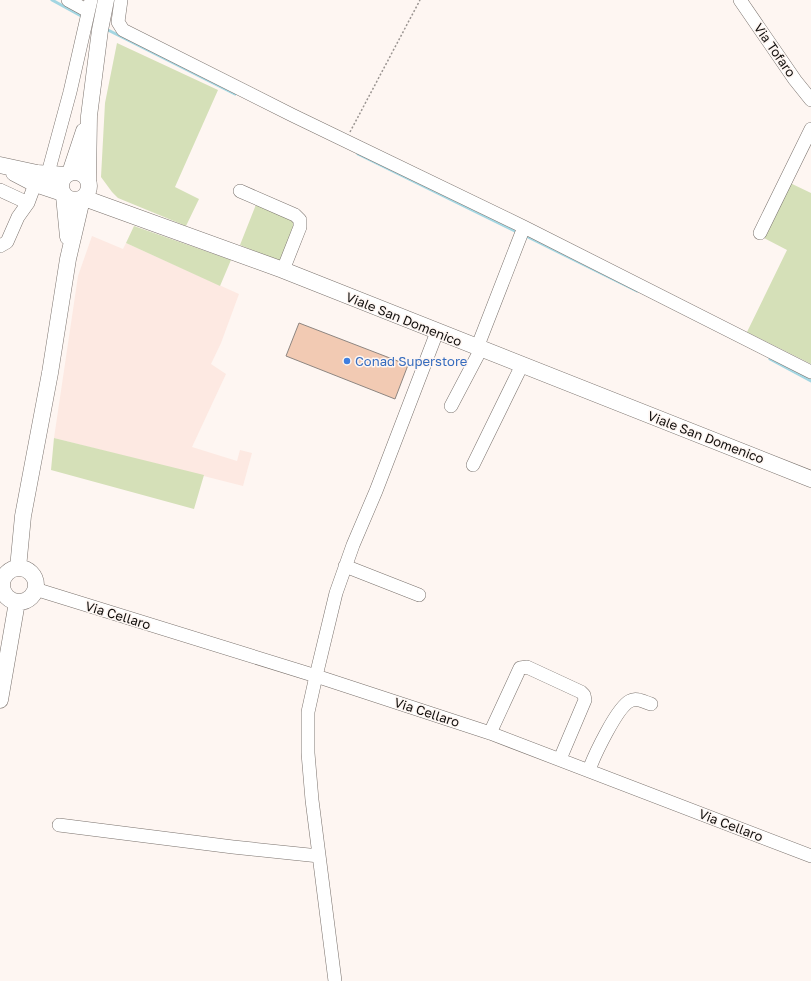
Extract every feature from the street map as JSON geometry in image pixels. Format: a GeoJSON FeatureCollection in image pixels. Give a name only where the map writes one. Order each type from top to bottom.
{"type":"FeatureCollection","features":[{"type":"Feature","properties":{"kind":"main road"},"geometry":{"type":"LineString","coordinates":[[18,568],[23,516],[50,373],[70,249],[86,190],[92,17],[106,0]]}},
{"type":"Feature","properties":{"kind":"main road"},"geometry":{"type":"LineString","coordinates":[[68,174],[89,116]]}},
{"type":"Feature","properties":{"kind":"main road"},"geometry":{"type":"LineString","coordinates":[[1,165],[37,172],[68,174]]}},
{"type":"Feature","properties":{"kind":"main road"},"geometry":{"type":"LineString","coordinates":[[1,165],[22,178],[63,195],[73,201],[86,190]]}},
{"type":"Feature","properties":{"kind":"main road"},"geometry":{"type":"LineString","coordinates":[[70,249],[63,195],[60,185],[63,178],[74,172],[82,174],[86,190]]}},
{"type":"Feature","properties":{"kind":"main road","name":"Viale San Domenico"},"geometry":{"type":"LineString","coordinates":[[86,190],[130,214],[283,270],[811,479]]}},
{"type":"Feature","properties":{"kind":"main road"},"geometry":{"type":"LineString","coordinates":[[18,568],[28,571],[32,575],[36,584],[36,589],[30,598],[17,602],[5,594],[2,579],[9,572],[18,568]]}},
{"type":"Feature","properties":{"kind":"main road"},"geometry":{"type":"LineString","coordinates":[[0,700],[17,602]]}},
{"type":"Feature","properties":{"kind":"street"},"geometry":{"type":"LineString","coordinates":[[48,173],[92,17],[68,0]]}},
{"type":"Feature","properties":{"kind":"street"},"geometry":{"type":"LineString","coordinates":[[121,0],[118,22],[123,30],[345,140],[522,232],[811,372]]}},
{"type":"Feature","properties":{"kind":"street","name":"Via Tofaro"},"geometry":{"type":"LineString","coordinates":[[740,0],[795,80],[811,100]]}},
{"type":"Feature","properties":{"kind":"street"},"geometry":{"type":"LineString","coordinates":[[760,233],[811,129]]}},
{"type":"Feature","properties":{"kind":"street"},"geometry":{"type":"LineString","coordinates":[[0,246],[7,242],[18,217],[28,203],[35,184]]}},
{"type":"Feature","properties":{"kind":"street"},"geometry":{"type":"LineString","coordinates":[[0,190],[28,203]]}},
{"type":"Feature","properties":{"kind":"street"},"geometry":{"type":"LineString","coordinates":[[240,191],[294,215],[300,220],[300,227],[283,270]]}},
{"type":"Feature","properties":{"kind":"street"},"geometry":{"type":"LineString","coordinates":[[452,406],[479,348],[522,232]]}},
{"type":"Feature","properties":{"kind":"street"},"geometry":{"type":"LineString","coordinates":[[335,981],[308,753],[308,712],[336,592],[437,332]]}},
{"type":"Feature","properties":{"kind":"street"},"geometry":{"type":"LineString","coordinates":[[473,465],[522,365]]}},
{"type":"Feature","properties":{"kind":"street"},"geometry":{"type":"LineString","coordinates":[[346,566],[418,595]]}},
{"type":"Feature","properties":{"kind":"street","name":"Via Cellaro"},"geometry":{"type":"LineString","coordinates":[[36,589],[316,676],[490,733],[811,856]]}},
{"type":"Feature","properties":{"kind":"street"},"geometry":{"type":"LineString","coordinates":[[490,733],[520,668],[527,666],[581,692],[584,695],[585,700],[560,759]]}},
{"type":"Feature","properties":{"kind":"street"},"geometry":{"type":"LineString","coordinates":[[589,770],[605,734],[625,704],[634,699],[651,704]]}},
{"type":"Feature","properties":{"kind":"street"},"geometry":{"type":"LineString","coordinates":[[59,825],[233,847],[319,856]]}},
{"type":"Feature","properties":{"kind":"path"},"geometry":{"type":"LineString","coordinates":[[345,140],[420,0]]}},
{"type":"Feature","properties":{"kind":"shaded area"},"geometry":{"type":"Polygon","coordinates":[[[92,236],[123,249],[126,243],[239,294],[221,343],[211,364],[226,374],[192,447],[237,461],[240,450],[252,453],[243,486],[54,438],[78,276],[92,236]]]}},
{"type":"Feature","properties":{"kind":"green space"},"geometry":{"type":"Polygon","coordinates":[[[117,43],[218,90],[175,187],[199,199],[186,226],[118,198],[101,177],[105,103],[117,43]]]}},
{"type":"Feature","properties":{"kind":"green space"},"geometry":{"type":"Polygon","coordinates":[[[788,182],[811,193],[811,364],[747,332],[787,250],[762,237],[788,182]]]}},
{"type":"Feature","properties":{"kind":"green space"},"geometry":{"type":"Polygon","coordinates":[[[257,202],[297,223],[283,263],[240,245],[257,202]]]}},
{"type":"Feature","properties":{"kind":"green space"},"geometry":{"type":"Polygon","coordinates":[[[134,226],[231,260],[220,286],[126,243],[134,226]]]}},
{"type":"Feature","properties":{"kind":"green space"},"geometry":{"type":"Polygon","coordinates":[[[54,438],[204,475],[194,509],[51,470],[54,438]]]}},
{"type":"Feature","properties":{"kind":"building","name":"Conad Superstore"},"geometry":{"type":"Polygon","coordinates":[[[299,323],[408,365],[395,399],[286,356],[299,323]]]}},
{"type":"Feature","properties":{"kind":"waterway"},"geometry":{"type":"LineString","coordinates":[[52,0],[83,17]]}},
{"type":"Feature","properties":{"kind":"waterway"},"geometry":{"type":"LineString","coordinates":[[106,29],[235,94]]}},
{"type":"Feature","properties":{"kind":"waterway"},"geometry":{"type":"LineString","coordinates":[[358,154],[519,233]]}},
{"type":"Feature","properties":{"kind":"waterway"},"geometry":{"type":"LineString","coordinates":[[524,235],[637,291]]}},
{"type":"Feature","properties":{"kind":"waterway"},"geometry":{"type":"LineString","coordinates":[[770,359],[811,381]]}},
{"type":"Feature","properties":{"kind":"place","name":"Conad Superstore"},"geometry":{"type":"Point","coordinates":[347,361]}}]}
